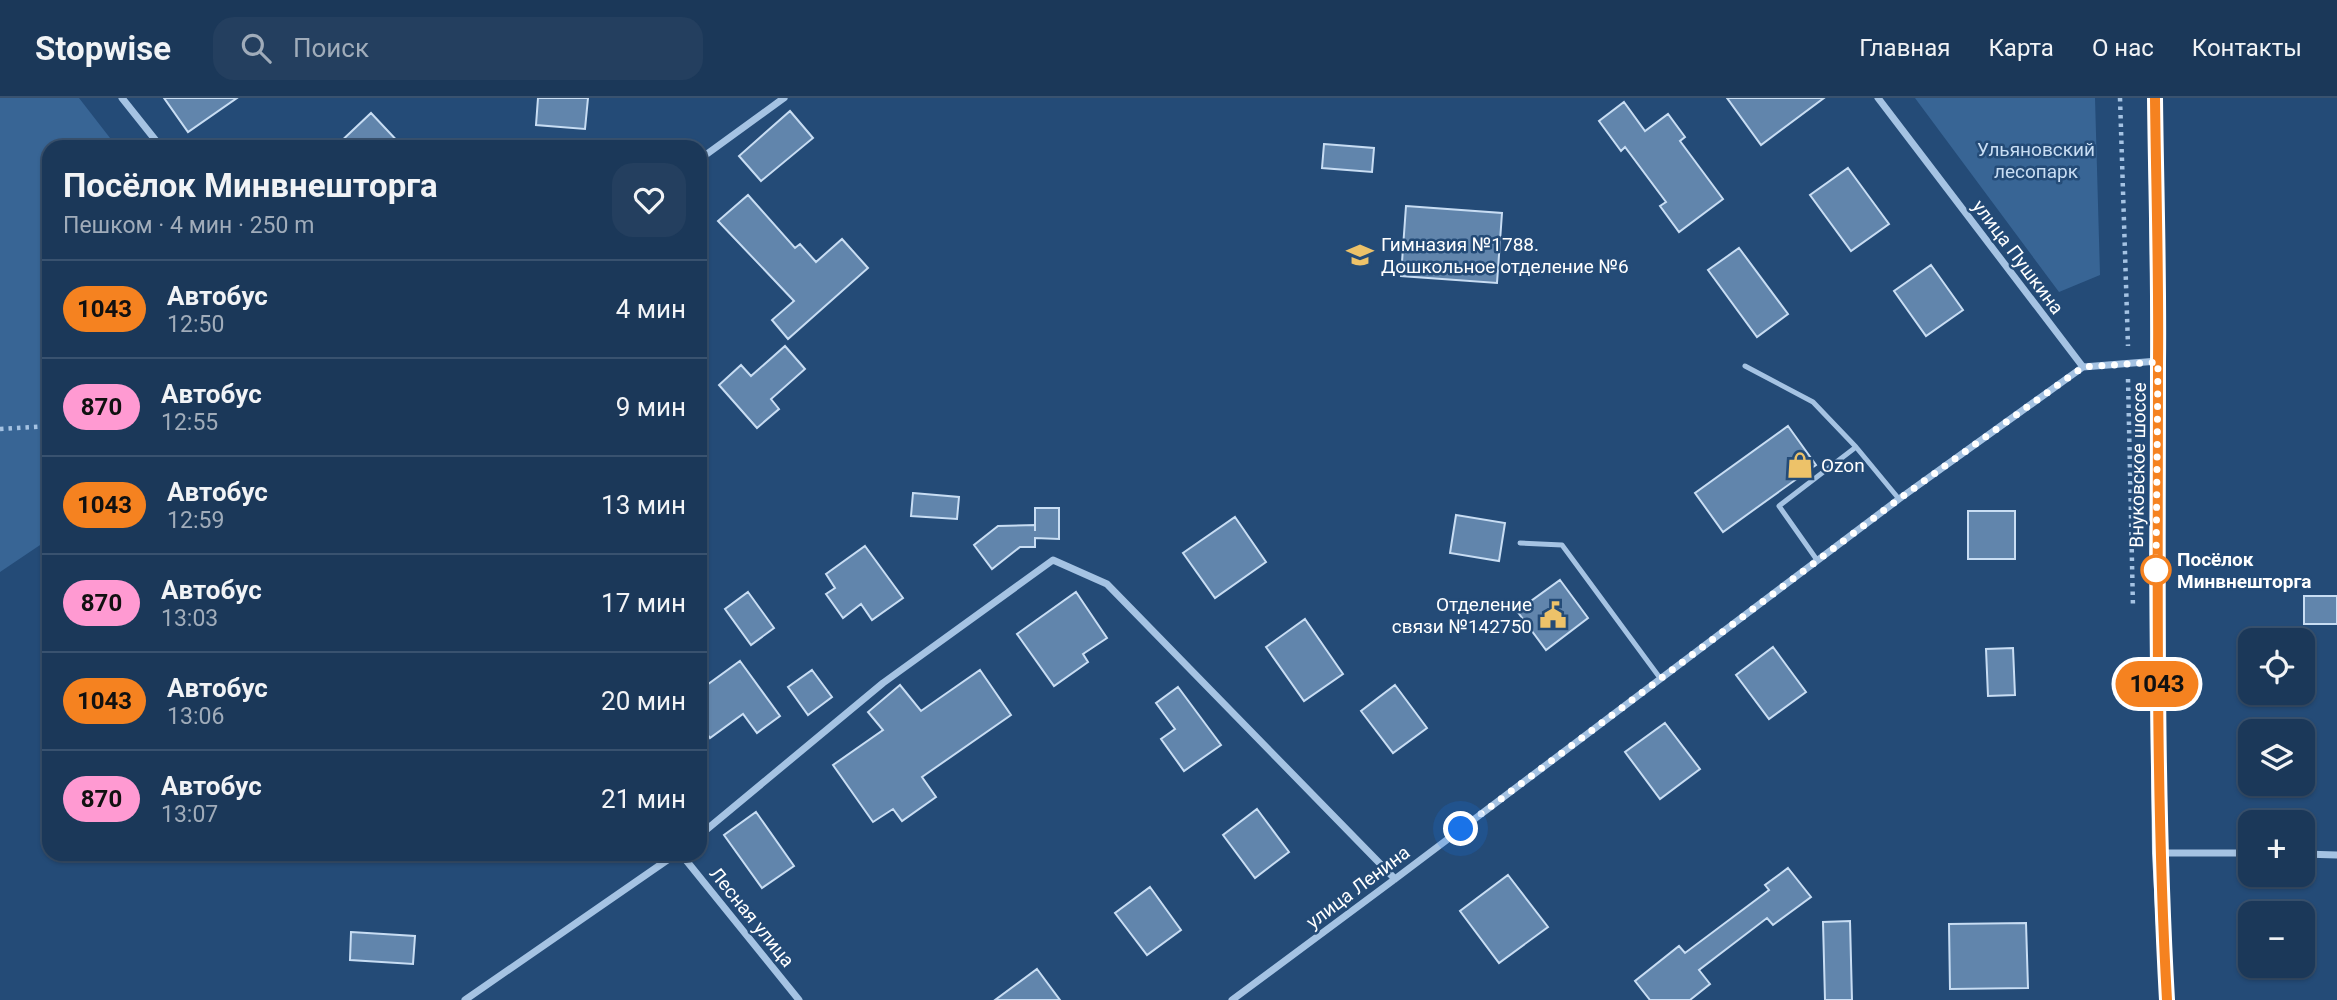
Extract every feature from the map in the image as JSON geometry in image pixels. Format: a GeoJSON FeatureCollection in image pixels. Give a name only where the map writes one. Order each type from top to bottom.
{"type":"FeatureCollection","features":[{"type":"Feature","properties":{"kind":"main road","name":"Внуковское шоссе"},"geometry":{"type":"LineString","coordinates":[[2155,98],[2159,853],[2167,1000]]}},
{"type":"Feature","properties":{"kind":"street"},"geometry":{"type":"LineString","coordinates":[[122,98],[155,140]]}},
{"type":"Feature","properties":{"kind":"street"},"geometry":{"type":"LineString","coordinates":[[707,154],[783,98]]}},
{"type":"Feature","properties":{"kind":"street","name":"улица Пушкина"},"geometry":{"type":"LineString","coordinates":[[1878,98],[2083,367]]}},
{"type":"Feature","properties":{"kind":"street"},"geometry":{"type":"LineString","coordinates":[[2083,367],[2158,362]]}},
{"type":"Feature","properties":{"kind":"street","name":"улица Ленина"},"geometry":{"type":"LineString","coordinates":[[1231,1000],[1899,499],[2083,367]]}},
{"type":"Feature","properties":{"kind":"street"},"geometry":{"type":"LineString","coordinates":[[707,829],[883,683],[1052,560],[1107,584],[1395,879]]}},
{"type":"Feature","properties":{"kind":"street"},"geometry":{"type":"LineString","coordinates":[[2159,853],[2238,853]]}},
{"type":"Feature","properties":{"kind":"street"},"geometry":{"type":"LineString","coordinates":[[2315,854],[2337,855]]}},
{"type":"Feature","properties":{"kind":"street"},"geometry":{"type":"LineString","coordinates":[[465,1000],[669,861]]}},
{"type":"Feature","properties":{"kind":"street","name":"Лесная улица"},"geometry":{"type":"LineString","coordinates":[[685,861],[799,1000]]}},
{"type":"Feature","properties":{"kind":"lane"},"geometry":{"type":"LineString","coordinates":[[1745,366],[1813,402],[1856,447],[1899,499]]}},
{"type":"Feature","properties":{"kind":"lane"},"geometry":{"type":"LineString","coordinates":[[1817,560],[1779,506],[1856,447]]}},
{"type":"Feature","properties":{"kind":"lane"},"geometry":{"type":"LineString","coordinates":[[1520,543],[1562,545],[1660,678]]}},
{"type":"Feature","properties":{"kind":"path"},"geometry":{"type":"LineString","coordinates":[[0,429],[42,426]]}},
{"type":"Feature","properties":{"kind":"green space"},"geometry":{"type":"Polygon","coordinates":[[[0,98],[79,98],[112,140],[42,140],[42,544],[0,572],[0,98]]]}},
{"type":"Feature","properties":{"kind":"green space","name":"Ульяновский лесопарк"},"geometry":{"type":"Polygon","coordinates":[[[1915,98],[2095,98],[2100,275],[2059,292],[1915,98]]]}},
{"type":"Feature","properties":{"kind":"building"},"geometry":{"type":"Polygon","coordinates":[[[164,98],[237,98],[188,132],[164,98]]]}},
{"type":"Feature","properties":{"kind":"building"},"geometry":{"type":"Polygon","coordinates":[[[538,98],[588,98],[585,129],[536,125],[538,98]]]}},
{"type":"Feature","properties":{"kind":"building"},"geometry":{"type":"Polygon","coordinates":[[[1727,98],[1824,98],[1761,145],[1727,98]]]}},
{"type":"Feature","properties":{"kind":"building"},"geometry":{"type":"Polygon","coordinates":[[[1624,102],[1645,131],[1668,114],[1685,137],[1680,141],[1723,199],[1679,232],[1660,206],[1666,202],[1625,147],[1621,151],[1599,121],[1624,102]]]}},
{"type":"Feature","properties":{"kind":"building"},"geometry":{"type":"Polygon","coordinates":[[[790,111],[813,138],[761,181],[739,156],[790,111]]]}},
{"type":"Feature","properties":{"kind":"building"},"geometry":{"type":"Polygon","coordinates":[[[371,113],[396,140],[342,140],[371,113]]]}},
{"type":"Feature","properties":{"kind":"building"},"geometry":{"type":"Polygon","coordinates":[[[1324,144],[1374,148],[1372,172],[1322,168],[1324,144]]]}},
{"type":"Feature","properties":{"kind":"building"},"geometry":{"type":"Polygon","coordinates":[[[1848,168],[1889,224],[1851,251],[1810,195],[1848,168]]]}},
{"type":"Feature","properties":{"kind":"building"},"geometry":{"type":"Polygon","coordinates":[[[748,195],[795,248],[800,244],[816,262],[842,239],[868,268],[788,339],[772,320],[794,301],[718,221],[748,195]]]}},
{"type":"Feature","properties":{"kind":"building"},"geometry":{"type":"Polygon","coordinates":[[[1406,206],[1502,213],[1497,283],[1401,276],[1406,206]]]}},
{"type":"Feature","properties":{"kind":"building"},"geometry":{"type":"Polygon","coordinates":[[[1739,248],[1788,314],[1757,337],[1708,270],[1739,248]]]}},
{"type":"Feature","properties":{"kind":"building"},"geometry":{"type":"Polygon","coordinates":[[[1931,265],[1963,310],[1926,336],[1894,291],[1931,265]]]}},
{"type":"Feature","properties":{"kind":"building"},"geometry":{"type":"Polygon","coordinates":[[[785,346],[805,369],[771,399],[779,409],[757,428],[719,385],[741,365],[751,376],[785,346]]]}},
{"type":"Feature","properties":{"kind":"building"},"geometry":{"type":"Polygon","coordinates":[[[1788,426],[1816,465],[1723,532],[1695,493],[1788,426]]]}},
{"type":"Feature","properties":{"kind":"building"},"geometry":{"type":"Polygon","coordinates":[[[913,493],[959,497],[957,519],[911,516],[913,493]]]}},
{"type":"Feature","properties":{"kind":"building"},"geometry":{"type":"Polygon","coordinates":[[[1035,508],[1059,508],[1059,539],[1035,538],[1035,547],[1020,547],[992,569],[974,545],[998,526],[1035,525],[1035,508]]]}},
{"type":"Feature","properties":{"kind":"building"},"geometry":{"type":"Polygon","coordinates":[[[1968,511],[2015,511],[2015,559],[1968,559],[1968,511]]]}},
{"type":"Feature","properties":{"kind":"building"},"geometry":{"type":"Polygon","coordinates":[[[1456,515],[1505,523],[1499,561],[1450,553],[1456,515]]]}},
{"type":"Feature","properties":{"kind":"building"},"geometry":{"type":"Polygon","coordinates":[[[1235,517],[1266,562],[1215,598],[1183,553],[1235,517]]]}},
{"type":"Feature","properties":{"kind":"building"},"geometry":{"type":"Polygon","coordinates":[[[865,546],[903,598],[872,620],[861,604],[843,618],[826,594],[835,588],[826,574],[865,546]]]}},
{"type":"Feature","properties":{"kind":"building","name":"Отделение связи №142750"},"geometry":{"type":"Polygon","coordinates":[[[1560,580],[1588,618],[1546,650],[1517,611],[1560,580]]]}},
{"type":"Feature","properties":{"kind":"building"},"geometry":{"type":"Polygon","coordinates":[[[748,592],[774,628],[751,645],[725,609],[748,592]]]}},
{"type":"Feature","properties":{"kind":"building"},"geometry":{"type":"Polygon","coordinates":[[[1076,592],[1107,638],[1083,654],[1088,662],[1054,686],[1017,634],[1076,592]]]}},
{"type":"Feature","properties":{"kind":"building"},"geometry":{"type":"Polygon","coordinates":[[[2304,596],[2337,596],[2337,624],[2304,624],[2304,596]]]}},
{"type":"Feature","properties":{"kind":"building"},"geometry":{"type":"Polygon","coordinates":[[[1305,619],[1343,674],[1304,701],[1266,647],[1305,619]]]}},
{"type":"Feature","properties":{"kind":"building"},"geometry":{"type":"Polygon","coordinates":[[[1773,647],[1806,692],[1769,719],[1736,675],[1773,647]]]}},
{"type":"Feature","properties":{"kind":"building"},"geometry":{"type":"Polygon","coordinates":[[[2013,648],[2015,695],[1988,696],[1986,649],[2013,648]]]}},
{"type":"Feature","properties":{"kind":"building"},"geometry":{"type":"Polygon","coordinates":[[[740,661],[780,716],[757,733],[743,714],[710,738],[707,734],[707,685],[740,661]]]}},
{"type":"Feature","properties":{"kind":"building"},"geometry":{"type":"Polygon","coordinates":[[[812,670],[832,697],[808,715],[788,687],[812,670]]]}},
{"type":"Feature","properties":{"kind":"building"},"geometry":{"type":"Polygon","coordinates":[[[980,670],[1011,715],[922,777],[936,797],[902,821],[893,809],[873,822],[833,765],[883,730],[868,712],[900,685],[921,711],[980,670]]]}},
{"type":"Feature","properties":{"kind":"building"},"geometry":{"type":"Polygon","coordinates":[[[1395,685],[1427,728],[1393,753],[1361,711],[1395,685]]]}},
{"type":"Feature","properties":{"kind":"building"},"geometry":{"type":"Polygon","coordinates":[[[1178,687],[1221,745],[1184,771],[1161,739],[1175,729],[1156,703],[1178,687]]]}},
{"type":"Feature","properties":{"kind":"building"},"geometry":{"type":"Polygon","coordinates":[[[1665,723],[1700,769],[1660,799],[1625,752],[1665,723]]]}},
{"type":"Feature","properties":{"kind":"building"},"geometry":{"type":"Polygon","coordinates":[[[1257,809],[1289,852],[1255,878],[1223,835],[1257,809]]]}},
{"type":"Feature","properties":{"kind":"building"},"geometry":{"type":"Polygon","coordinates":[[[756,812],[794,866],[762,888],[724,835],[756,812]]]}},
{"type":"Feature","properties":{"kind":"building"},"geometry":{"type":"Polygon","coordinates":[[[1788,868],[1811,897],[1773,925],[1767,918],[1699,970],[1710,984],[1690,1000],[1650,1000],[1635,981],[1679,946],[1685,953],[1769,890],[1765,885],[1788,868]]]}},
{"type":"Feature","properties":{"kind":"building"},"geometry":{"type":"Polygon","coordinates":[[[1508,875],[1548,927],[1499,963],[1460,911],[1508,875]]]}},
{"type":"Feature","properties":{"kind":"building"},"geometry":{"type":"Polygon","coordinates":[[[1150,887],[1181,930],[1147,955],[1115,913],[1150,887]]]}},
{"type":"Feature","properties":{"kind":"building"},"geometry":{"type":"Polygon","coordinates":[[[1850,921],[1852,1000],[1825,1000],[1823,922],[1850,921]]]}},
{"type":"Feature","properties":{"kind":"building"},"geometry":{"type":"Polygon","coordinates":[[[2026,923],[2028,988],[1950,989],[1949,924],[2026,923]]]}},
{"type":"Feature","properties":{"kind":"building"},"geometry":{"type":"Polygon","coordinates":[[[351,932],[415,936],[413,964],[350,960],[351,932]]]}},
{"type":"Feature","properties":{"kind":"building"},"geometry":{"type":"Polygon","coordinates":[[[1037,969],[1060,1000],[995,1000],[1037,969]]]}},
{"type":"Feature","properties":{"kind":"bus line","name":"1043"},"geometry":{"type":"LineString","coordinates":[[2155,98],[2159,853],[2167,1000]]}},
{"type":"Feature","properties":{"kind":"place","name":"Гимназия №1788. Дошкольное отделение №6"},"geometry":{"type":"Point","coordinates":[1360,255]}},
{"type":"Feature","properties":{"kind":"place","name":"Ozon"},"geometry":{"type":"Point","coordinates":[1800,465]}},
{"type":"Feature","properties":{"kind":"place","name":"Посёлок Минвнешторга"},"geometry":{"type":"Point","coordinates":[2156,570]}},
{"type":"Feature","properties":{"kind":"place","name":"Отделение связи №142750"},"geometry":{"type":"Point","coordinates":[1553,615]}},
{"type":"Feature","properties":{"kind":"route"},"geometry":{"type":"LineString","coordinates":[[1461,829],[1899,499],[2083,367],[2158,362],[2156,570]]}}]}
